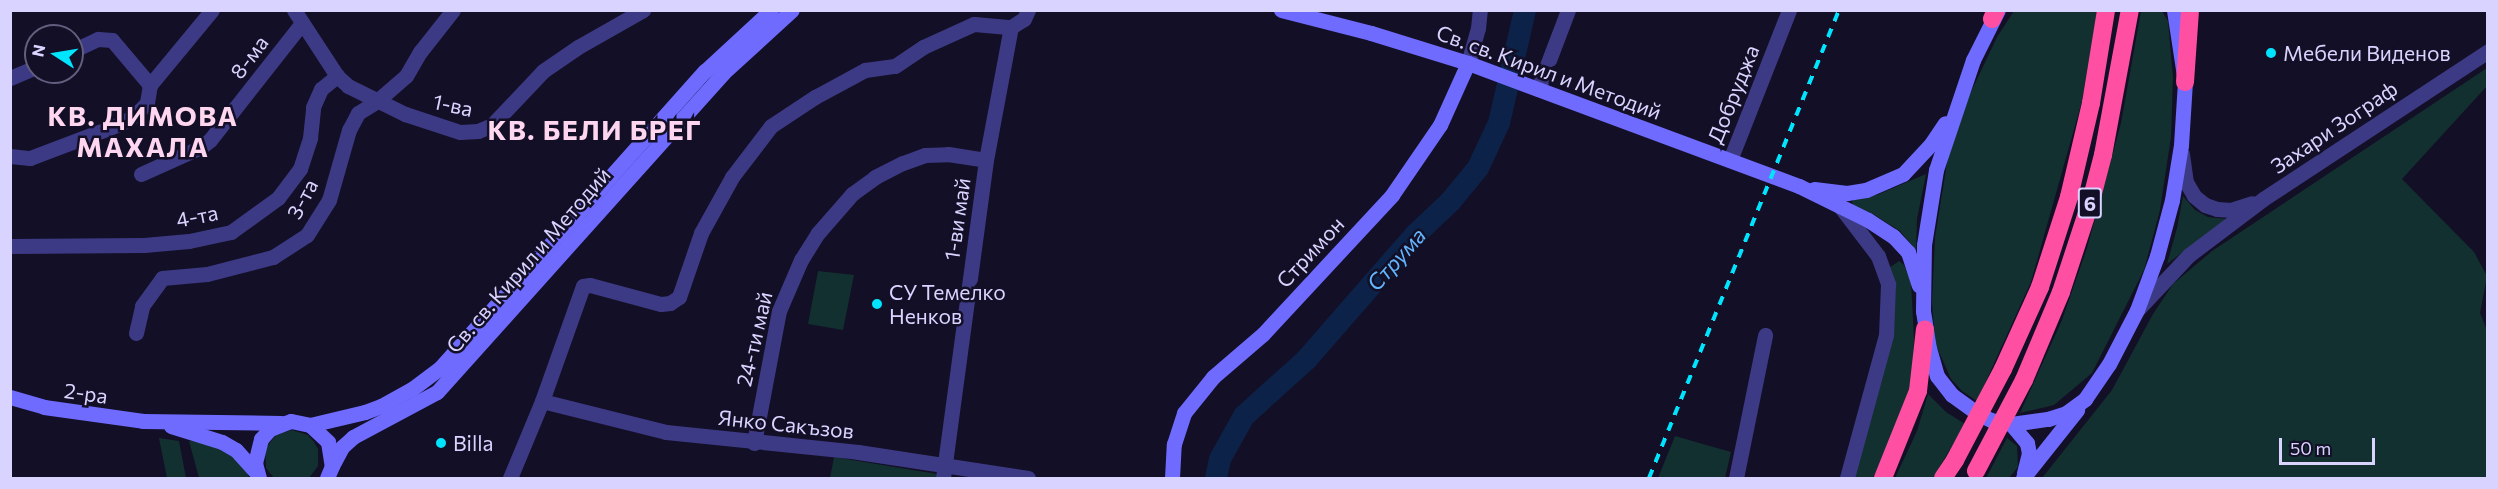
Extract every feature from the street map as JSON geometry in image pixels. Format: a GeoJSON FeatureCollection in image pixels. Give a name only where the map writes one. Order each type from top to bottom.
{"type":"FeatureCollection","features":[{"type":"Feature","properties":{"kind":"highway"},"geometry":{"type":"LineString","coordinates":[[2185,82],[2190,10]]}},
{"type":"Feature","properties":{"kind":"highway","name":"6"},"geometry":{"type":"LineString","coordinates":[[1943,478],[1955,460],[2003,369],[2040,287],[2069,197],[2089,115],[2106,12]]}},
{"type":"Feature","properties":{"kind":"highway","name":"6"},"geometry":{"type":"LineString","coordinates":[[1974,475],[2024,380],[2061,292],[2091,201],[2129,14]]}},
{"type":"Feature","properties":{"kind":"highway"},"geometry":{"type":"LineString","coordinates":[[1883,478],[1918,391],[1924,320]]}},
{"type":"Feature","properties":{"kind":"main road","name":"Св. св. Кирил и Методий"},"geometry":{"type":"LineString","coordinates":[[281,423],[300,422],[310,425],[365,412],[412,389],[440,368],[705,70],[771,10]]}},
{"type":"Feature","properties":{"kind":"main road","name":"Св. св. Кирил и Методий"},"geometry":{"type":"LineString","coordinates":[[329,475],[342,447],[353,437],[437,392],[723,74],[792,10]]}},
{"type":"Feature","properties":{"kind":"main road","name":"Св. св. Кирил и Методий"},"geometry":{"type":"LineString","coordinates":[[1281,10],[1371,33],[1474,66],[1799,186],[1893,236],[1908,252],[1917,273],[1924,320]]}},
{"type":"Feature","properties":{"kind":"main road"},"geometry":{"type":"LineString","coordinates":[[2022,478],[2085,399],[2109,364],[2137,310],[2157,256],[2172,200],[2181,145],[2185,82],[2174,10]]}},
{"type":"Feature","properties":{"kind":"main road"},"geometry":{"type":"LineString","coordinates":[[1995,13],[1957,102],[1936,170],[1924,245],[1924,320],[1937,376],[1952,395],[1983,416],[2011,423],[2048,419],[2066,413],[2085,399]]}},
{"type":"Feature","properties":{"kind":"main road","name":"Стримон"},"geometry":{"type":"LineString","coordinates":[[1172,478],[1174,444],[1184,413],[1213,377],[1263,334],[1392,195],[1440,125],[1474,66]]}},
{"type":"Feature","properties":{"kind":"main road","name":"Св. св. Кирил и Методий"},"geometry":{"type":"LineString","coordinates":[[1799,186],[1847,193],[1874,187],[1903,174],[1931,144],[1957,102]]}},
{"type":"Feature","properties":{"kind":"main road","name":"2-ра"},"geometry":{"type":"LineString","coordinates":[[10,397],[44,407],[87,415],[157,422],[281,423]]}},
{"type":"Feature","properties":{"kind":"main road","name":"2-ра"},"geometry":{"type":"LineString","coordinates":[[157,422],[222,442],[243,456],[259,477]]}},
{"type":"Feature","properties":{"kind":"main road"},"geometry":{"type":"LineString","coordinates":[[259,477],[255,464],[256,450],[265,434],[281,423]]}},
{"type":"Feature","properties":{"kind":"main road"},"geometry":{"type":"LineString","coordinates":[[2011,423],[2022,434],[2029,453],[2022,478]]}},
{"type":"Feature","properties":{"kind":"main road"},"geometry":{"type":"LineString","coordinates":[[310,425],[327,442],[329,475]]}},
{"type":"Feature","properties":{"kind":"street"},"geometry":{"type":"LineString","coordinates":[[10,156],[30,158],[122,123],[147,104],[150,85],[212,10]]}},
{"type":"Feature","properties":{"kind":"street","name":"3-та"},"geometry":{"type":"LineString","coordinates":[[136,333],[142,306],[162,278],[207,274],[273,257],[307,235],[329,200],[347,138],[358,113],[377,101],[406,76],[420,52],[453,10]]}},
{"type":"Feature","properties":{"kind":"street","name":"1-ва"},"geometry":{"type":"LineString","coordinates":[[298,15],[337,76],[377,101],[460,132],[478,131],[492,125],[543,71],[578,46],[643,10]]}},
{"type":"Feature","properties":{"kind":"street"},"geometry":{"type":"LineString","coordinates":[[510,478],[542,401],[583,286],[590,285],[661,304],[670,303],[679,297],[701,233],[732,177],[771,126],[815,97],[866,70],[895,66],[923,47],[974,24],[1011,27],[1024,18],[1028,10]]}},
{"type":"Feature","properties":{"kind":"street","name":"Стримон"},"geometry":{"type":"LineString","coordinates":[[1474,66],[1474,44],[1480,10]]}},
{"type":"Feature","properties":{"kind":"street"},"geometry":{"type":"LineString","coordinates":[[1538,89],[1568,10]]}},
{"type":"Feature","properties":{"kind":"street","name":"Добруджа"},"geometry":{"type":"LineString","coordinates":[[1730,160],[1789,10]]}},
{"type":"Feature","properties":{"kind":"street","name":"8-ма"},"geometry":{"type":"LineString","coordinates":[[141,174],[201,147],[210,140],[298,15]]}},
{"type":"Feature","properties":{"kind":"street","name":"1-ви май"},"geometry":{"type":"LineString","coordinates":[[944,473],[986,160],[1011,27]]}},
{"type":"Feature","properties":{"kind":"street"},"geometry":{"type":"LineString","coordinates":[[84,45],[98,39],[112,40],[150,85]]}},
{"type":"Feature","properties":{"kind":"street","name":"Захари Зограф"},"geometry":{"type":"LineString","coordinates":[[2137,310],[2189,255],[2263,199],[2487,51]]}},
{"type":"Feature","properties":{"kind":"street"},"geometry":{"type":"LineString","coordinates":[[10,78],[24,72]]}},
{"type":"Feature","properties":{"kind":"street","name":"4-та"},"geometry":{"type":"LineString","coordinates":[[10,246],[144,245],[189,241],[231,232],[278,198],[300,169],[310,138],[313,107],[321,89],[337,76]]}},
{"type":"Feature","properties":{"kind":"street","name":"Захари Зограф"},"geometry":{"type":"LineString","coordinates":[[2181,145],[2186,182],[2194,196],[2205,205],[2231,210],[2263,199]]}},
{"type":"Feature","properties":{"kind":"street","name":"24-ти май"},"geometry":{"type":"LineString","coordinates":[[754,443],[779,311],[801,260],[818,233],[852,194],[875,177],[903,163],[925,155],[948,154],[986,160]]}},
{"type":"Feature","properties":{"kind":"street"},"geometry":{"type":"LineString","coordinates":[[1839,206],[1878,256],[1888,284],[1886,336],[1847,478]]}},
{"type":"Feature","properties":{"kind":"street"},"geometry":{"type":"LineString","coordinates":[[1736,478],[1765,335]]}},
{"type":"Feature","properties":{"kind":"street","name":"Янко Сакъзов"},"geometry":{"type":"LineString","coordinates":[[542,401],[666,432],[754,443],[858,452],[944,473],[1028,478]]}},
{"type":"Feature","properties":{"kind":"green space"},"geometry":{"type":"Polygon","coordinates":[[[2014,11],[2097,11],[2082,101],[2031,282],[1977,401],[1962,391],[1951,379],[1935,343],[1932,302],[1935,237],[1948,157],[1970,94],[1997,37],[2014,11]]]}},
{"type":"Feature","properties":{"kind":"green space"},"geometry":{"type":"Polygon","coordinates":[[[2141,11],[2162,11],[2168,21],[2173,78],[2171,137],[2160,210],[2144,270],[2092,373],[2054,405],[2020,413],[2062,320],[2087,248],[2121,123],[2141,11]]]}},
{"type":"Feature","properties":{"kind":"green space"},"geometry":{"type":"Polygon","coordinates":[[[2487,68],[2487,86],[2402,179],[2474,252],[2487,276],[2480,313],[2488,333],[2487,478],[2042,478],[2112,390],[2153,314],[2173,284],[2212,251],[2487,68]]]}},
{"type":"Feature","properties":{"kind":"green space"},"geometry":{"type":"Polygon","coordinates":[[[1926,174],[1917,219],[1916,250],[1900,231],[1873,214],[1852,205],[1853,198],[1877,195],[1926,174]]]}},
{"type":"Feature","properties":{"kind":"green space"},"geometry":{"type":"Polygon","coordinates":[[[2183,196],[2195,210],[2208,217],[2227,219],[2167,264],[2177,228],[2183,196]]]}},
{"type":"Feature","properties":{"kind":"green space"},"geometry":{"type":"Polygon","coordinates":[[[1899,261],[1904,265],[1911,282],[1914,339],[1912,382],[1905,406],[1873,478],[1851,478],[1879,386],[1889,268],[1899,261]]]}},
{"type":"Feature","properties":{"kind":"green space"},"geometry":{"type":"Polygon","coordinates":[[[818,271],[854,275],[843,330],[808,324],[818,271]]]}},
{"type":"Feature","properties":{"kind":"green space"},"geometry":{"type":"Polygon","coordinates":[[[1928,394],[1946,412],[1965,424],[1933,478],[1895,478],[1917,431],[1928,394]]]}},
{"type":"Feature","properties":{"kind":"green space"},"geometry":{"type":"Polygon","coordinates":[[[292,430],[308,435],[314,442],[318,449],[318,466],[309,478],[274,478],[266,468],[265,449],[276,435],[292,430]]]}},
{"type":"Feature","properties":{"kind":"green space"},"geometry":{"type":"Polygon","coordinates":[[[1675,436],[1731,452],[1725,478],[1658,478],[1675,436]]]}},
{"type":"Feature","properties":{"kind":"green space"},"geometry":{"type":"Polygon","coordinates":[[[159,438],[179,441],[186,478],[167,478],[159,438]]]}},
{"type":"Feature","properties":{"kind":"green space"},"geometry":{"type":"Polygon","coordinates":[[[2007,438],[2017,446],[2018,467],[2009,478],[1986,478],[2007,438]]]}},
{"type":"Feature","properties":{"kind":"green space"},"geometry":{"type":"Polygon","coordinates":[[[189,441],[201,442],[226,452],[245,466],[249,478],[199,478],[189,441]]]}},
{"type":"Feature","properties":{"kind":"green space"},"geometry":{"type":"Polygon","coordinates":[[[834,457],[937,474],[937,478],[830,478],[834,457]]]}},
{"type":"Feature","properties":{"kind":"waterway","name":"Струма"},"geometry":{"type":"LineString","coordinates":[[1216,478],[1220,459],[1244,416],[1306,360],[1415,235],[1450,202],[1478,168],[1499,123],[1525,10]]}},
{"type":"Feature","properties":{"kind":"railway"},"geometry":{"type":"LineString","coordinates":[[1649,478],[1839,10]]}},
{"type":"Feature","properties":{"kind":"place","name":"Мебели Виденов"},"geometry":{"type":"Point","coordinates":[2271,53]}},
{"type":"Feature","properties":{"kind":"place","name":"СУ Темелко Ненков"},"geometry":{"type":"Point","coordinates":[877,304]}},
{"type":"Feature","properties":{"kind":"place","name":"Billa"},"geometry":{"type":"Point","coordinates":[441,443]}},
{"type":"Feature","properties":{"kind":"district","name":"КВ. ДИМОВА МАХАЛА"},"geometry":{"type":"Point","coordinates":[143,130]}},
{"type":"Feature","properties":{"kind":"district","name":"КВ. БЕЛИ БРЕГ"},"geometry":{"type":"Point","coordinates":[595,130]}}]}
